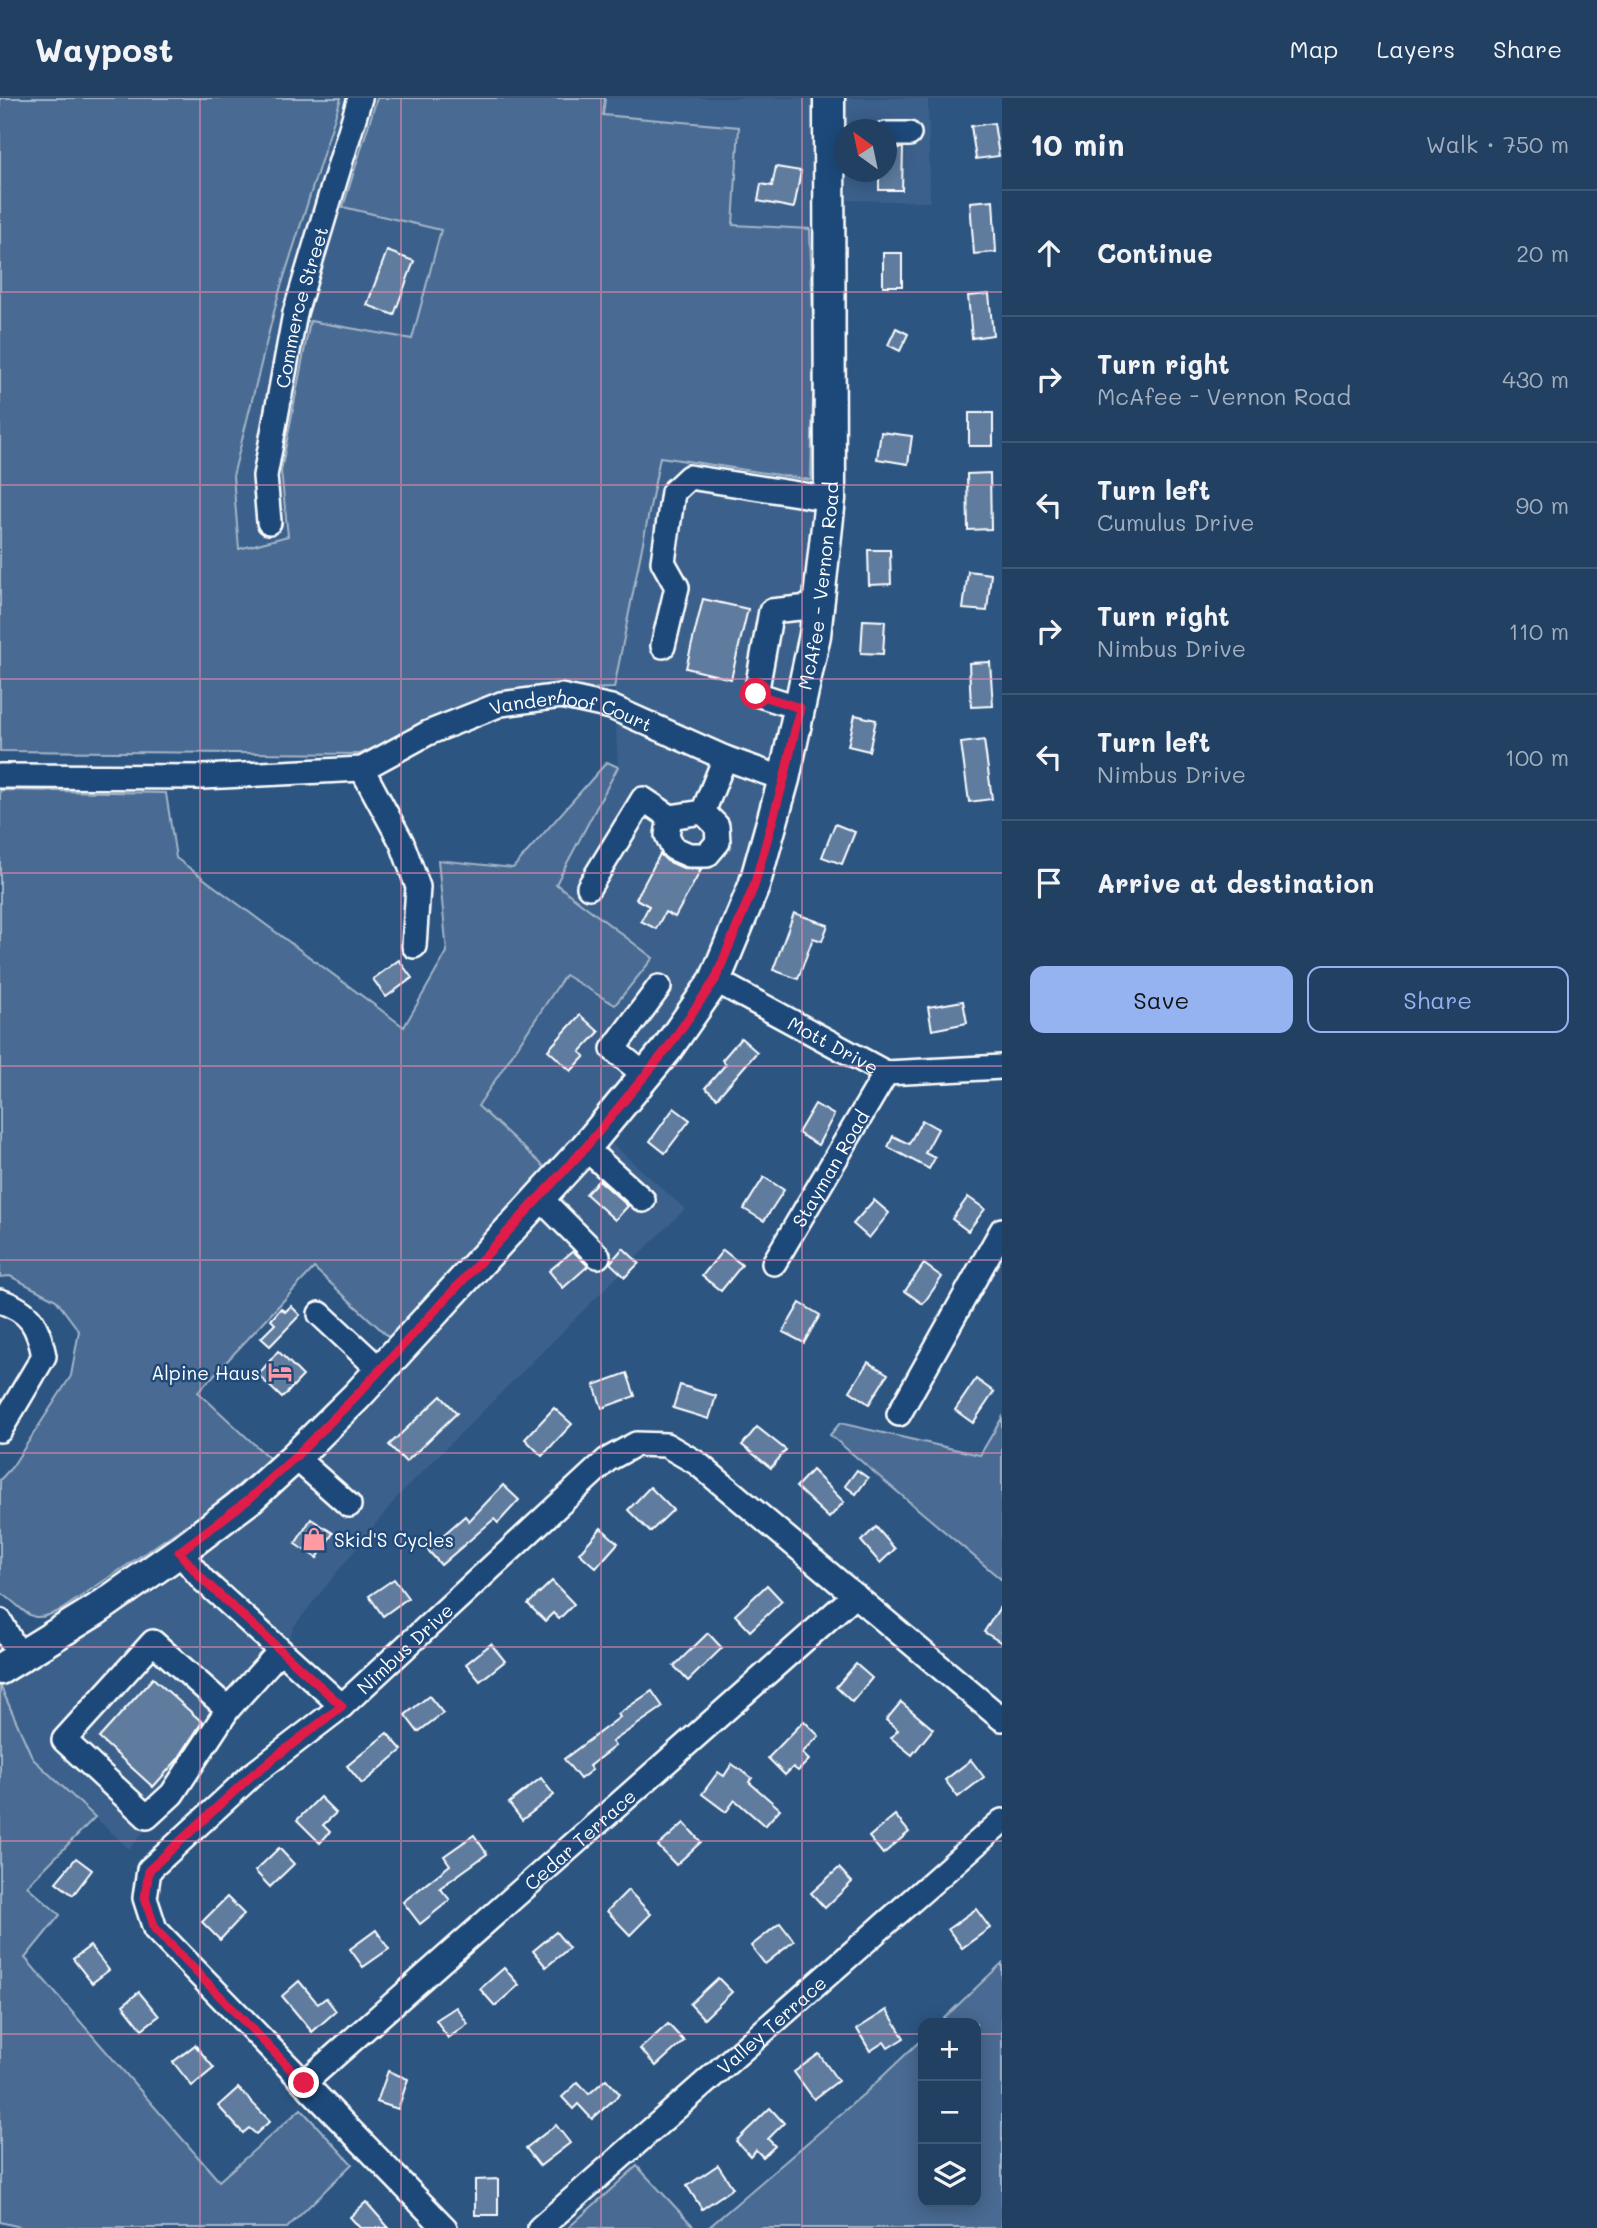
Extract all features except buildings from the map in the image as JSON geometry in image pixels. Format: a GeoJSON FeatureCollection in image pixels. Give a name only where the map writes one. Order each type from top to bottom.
{"type":"FeatureCollection","features":[{"type":"Feature","properties":{"kind":"main road","name":"McAfee - Vernon Road"},"geometry":{"type":"LineString","coordinates":[[829,98],[834,120]]}},
{"type":"Feature","properties":{"kind":"main road","name":"McAfee - Vernon Road"},"geometry":{"type":"LineString","coordinates":[[10,1663],[96,1610],[179,1552],[249,1499],[295,1457],[380,1370],[585,1148],[646,1076],[715,980],[754,886],[784,779],[816,635],[831,499],[836,182]]}},
{"type":"Feature","properties":{"kind":"street","name":"Commerce Street"},"geometry":{"type":"LineString","coordinates":[[269,522],[265,476],[295,313],[360,98]]}},
{"type":"Feature","properties":{"kind":"street"},"geometry":{"type":"LineString","coordinates":[[663,646],[677,587],[663,562],[673,492],[689,477],[831,499]]}},
{"type":"Feature","properties":{"kind":"street"},"geometry":{"type":"LineString","coordinates":[[800,708],[756,694],[771,611],[818,606]]}},
{"type":"Feature","properties":{"kind":"street","name":"Vanderhoof Court"},"geometry":{"type":"LineString","coordinates":[[0,776],[203,777],[362,769],[428,733],[501,704],[561,696],[611,706],[725,758],[784,779]]}},
{"type":"Feature","properties":{"kind":"street"},"geometry":{"type":"LineString","coordinates":[[702,812],[725,758]]}},
{"type":"Feature","properties":{"kind":"street"},"geometry":{"type":"LineString","coordinates":[[362,769],[402,843],[418,887],[414,946]]}},
{"type":"Feature","properties":{"kind":"street"},"geometry":{"type":"LineString","coordinates":[[589,887],[643,799],[670,817],[702,812]]}},
{"type":"Feature","properties":{"kind":"street"},"geometry":{"type":"LineString","coordinates":[[670,817],[667,835],[673,848],[690,855],[707,855],[718,842],[717,826],[702,812]]}},
{"type":"Feature","properties":{"kind":"street","name":"Mott Drive"},"geometry":{"type":"LineString","coordinates":[[715,980],[886,1073],[1002,1067]]}},
{"type":"Feature","properties":{"kind":"street"},"geometry":{"type":"LineString","coordinates":[[646,1076],[613,1049],[659,988]]}},
{"type":"Feature","properties":{"kind":"street","name":"Stayman Road"},"geometry":{"type":"LineString","coordinates":[[774,1263],[886,1073]]}},
{"type":"Feature","properties":{"kind":"street"},"geometry":{"type":"LineString","coordinates":[[585,1148],[643,1200]]}},
{"type":"Feature","properties":{"kind":"street"},"geometry":{"type":"LineString","coordinates":[[540,1198],[598,1256]]}},
{"type":"Feature","properties":{"kind":"street"},"geometry":{"type":"LineString","coordinates":[[900,1414],[1002,1230]]}},
{"type":"Feature","properties":{"kind":"street"},"geometry":{"type":"LineString","coordinates":[[0,1301],[15,1306],[35,1323],[44,1356],[0,1430]]}},
{"type":"Feature","properties":{"kind":"street"},"geometry":{"type":"LineString","coordinates":[[320,1314],[380,1370]]}},
{"type":"Feature","properties":{"kind":"street","name":"Nimbus Drive"},"geometry":{"type":"LineString","coordinates":[[445,2228],[155,1929],[145,1898],[149,1870],[252,1775],[342,1706],[607,1460],[636,1444],[666,1445],[697,1463],[1002,1719]]}},
{"type":"Feature","properties":{"kind":"street"},"geometry":{"type":"LineString","coordinates":[[295,1457],[349,1505]]}},
{"type":"Feature","properties":{"kind":"street"},"geometry":{"type":"LineString","coordinates":[[179,1552],[203,1580],[342,1706]]}},
{"type":"Feature","properties":{"kind":"street","name":"Cedar Terrace"},"geometry":{"type":"LineString","coordinates":[[304,2083],[855,1595]]}},
{"type":"Feature","properties":{"kind":"street"},"geometry":{"type":"LineString","coordinates":[[0,1621],[10,1663]]}},
{"type":"Feature","properties":{"kind":"street"},"geometry":{"type":"LineString","coordinates":[[228,1710],[153,1642],[64,1740],[147,1817],[172,1794],[228,1710],[280,1651]]}},
{"type":"Feature","properties":{"kind":"street","name":"Valley Terrace"},"geometry":{"type":"LineString","coordinates":[[540,2228],[1002,1821]]}},
{"type":"Feature","properties":{"kind":"shaded area"},"geometry":{"type":"Polygon","coordinates":[[[0,98],[341,98],[278,296],[233,476],[239,549],[288,536],[281,471],[310,321],[412,339],[441,230],[343,207],[377,98],[605,98],[603,115],[739,127],[733,225],[810,229],[814,355],[811,480],[660,457],[614,688],[500,692],[360,754],[0,751],[0,98]]]}},
{"type":"Feature","properties":{"kind":"shaded area"},"geometry":{"type":"Polygon","coordinates":[[[341,98],[377,98],[343,207],[441,230],[412,340],[281,471],[288,537],[239,549],[233,476],[278,296],[341,98]]]}},
{"type":"Feature","properties":{"kind":"shaded area"},"geometry":{"type":"Polygon","coordinates":[[[604,98],[812,98],[810,229],[733,225],[603,115],[604,98]]]}},
{"type":"Feature","properties":{"kind":"shaded area"},"geometry":{"type":"Polygon","coordinates":[[[846,98],[928,98],[930,202],[848,200],[847,182],[897,182],[897,119],[847,119],[846,98]]]}},
{"type":"Feature","properties":{"kind":"shaded area"},"geometry":{"type":"Polygon","coordinates":[[[660,457],[811,480],[808,591],[784,727],[738,884],[702,971],[636,1066],[548,1170],[478,1106],[566,975],[556,884],[618,767],[614,688],[660,457]]]}},
{"type":"Feature","properties":{"kind":"shaded area"},"geometry":{"type":"Polygon","coordinates":[[[607,762],[618,767],[556,884],[653,958],[615,1005],[565,975],[478,1106],[548,1170],[390,1338],[314,1268],[198,1392],[270,1459],[207,1511],[61,1610],[41,1617],[28,1614],[0,1592],[0,1480],[12,1467],[71,1376],[79,1331],[56,1300],[10,1276],[0,1277],[0,790],[166,793],[176,858],[404,1027],[447,952],[438,860],[513,868],[607,762]]]}},
{"type":"Feature","properties":{"kind":"shaded area"},"geometry":{"type":"Polygon","coordinates":[[[610,1142],[685,1209],[398,1496],[295,1625],[271,1682],[129,1849],[33,1759],[0,1684],[159,1589],[257,1506],[317,1452],[610,1142]]]}},
{"type":"Feature","properties":{"kind":"shaded area"},"geometry":{"type":"Polygon","coordinates":[[[1002,1418],[1002,1580],[830,1435],[840,1423],[980,1455],[1002,1418]]]}},
{"type":"Feature","properties":{"kind":"shaded area"},"geometry":{"type":"Polygon","coordinates":[[[0,1685],[33,1759],[95,1817],[27,1886],[60,1915],[25,1958],[219,2181],[301,2109],[352,2164],[287,2228],[24,2228],[0,2222],[0,1685]]]}},
{"type":"Feature","properties":{"kind":"shaded area"},"geometry":{"type":"Polygon","coordinates":[[[1002,1963],[1002,2228],[708,2228],[865,2093],[918,2043],[918,2207],[981,2207],[981,2018],[944,2018],[1002,1963]]]}},
{"type":"Feature","properties":{"kind":"shaded area"},"geometry":{"type":"Polygon","coordinates":[[[637,2166],[695,2228],[568,2228],[637,2166]]]}},
{"type":"Feature","properties":{"kind":"place","name":"Alpine Haus"},"geometry":{"type":"Point","coordinates":[280,1372]}},
{"type":"Feature","properties":{"kind":"place","name":"Skid'S Cycles"},"geometry":{"type":"Point","coordinates":[314,1539]}},
{"type":"Feature","properties":{"kind":"route"},"geometry":{"type":"LineString","coordinates":[[304,2083],[155,1929],[145,1898],[149,1870],[252,1775],[342,1706],[203,1580],[179,1552],[249,1499],[356,1396],[585,1148],[667,1049],[715,980],[754,886],[784,779],[800,708],[756,694]]}}]}
